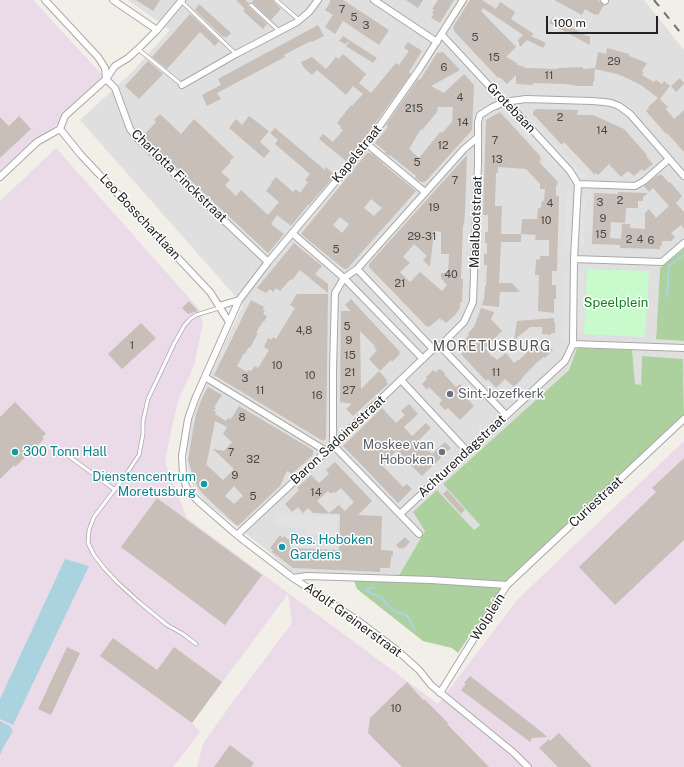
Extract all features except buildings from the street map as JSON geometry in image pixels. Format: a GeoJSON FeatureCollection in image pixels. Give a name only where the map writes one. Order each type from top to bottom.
{"type":"FeatureCollection","features":[{"type":"Feature","properties":{"kind":"street","name":"Charlotta Finckstraat"},"geometry":{"type":"LineString","coordinates":[[45,0],[98,57],[105,68],[106,79],[115,88],[130,129],[138,139],[268,262]]}},
{"type":"Feature","properties":{"kind":"street"},"geometry":{"type":"LineString","coordinates":[[113,0],[157,30]]}},
{"type":"Feature","properties":{"kind":"street"},"geometry":{"type":"LineString","coordinates":[[182,85],[299,20],[309,12],[318,0]]}},
{"type":"Feature","properties":{"kind":"street"},"geometry":{"type":"LineString","coordinates":[[374,0],[437,42]]}},
{"type":"Feature","properties":{"kind":"street","name":"Kapelstraat"},"geometry":{"type":"LineString","coordinates":[[192,494],[186,486],[183,476],[182,456],[188,419],[239,300],[268,262],[367,144],[442,35],[463,0]]}},
{"type":"Feature","properties":{"kind":"street"},"geometry":{"type":"LineString","coordinates":[[0,177],[37,142],[60,129],[66,116],[106,79],[115,66],[128,58],[157,30],[181,1]]}},
{"type":"Feature","properties":{"kind":"street","name":"Grotebaan"},"geometry":{"type":"LineString","coordinates":[[442,35],[570,171],[578,184]]}},
{"type":"Feature","properties":{"kind":"street"},"geometry":{"type":"LineString","coordinates":[[504,102],[526,99],[592,101],[604,102],[619,106],[630,114],[684,176]]}},
{"type":"Feature","properties":{"kind":"street","name":"Maalbootstraat"},"geometry":{"type":"LineString","coordinates":[[440,346],[464,322],[473,302],[478,122],[480,115],[504,102]]}},
{"type":"Feature","properties":{"kind":"street","name":"Leo Bosschartlaan"},"geometry":{"type":"LineString","coordinates":[[60,129],[81,155],[210,292],[220,307]]}},
{"type":"Feature","properties":{"kind":"street"},"geometry":{"type":"LineString","coordinates":[[418,534],[333,445],[335,293],[344,278],[357,269],[464,148],[478,137]]}},
{"type":"Feature","properties":{"kind":"street"},"geometry":{"type":"LineString","coordinates":[[367,144],[425,192]]}},
{"type":"Feature","properties":{"kind":"street"},"geometry":{"type":"LineString","coordinates":[[669,159],[644,181],[635,186],[578,184],[574,259],[573,344],[684,348]]}},
{"type":"Feature","properties":{"kind":"street"},"geometry":{"type":"LineString","coordinates":[[292,233],[344,278],[423,359]]}},
{"type":"Feature","properties":{"kind":"street"},"geometry":{"type":"LineString","coordinates":[[574,259],[662,262],[684,243]]}},
{"type":"Feature","properties":{"kind":"street"},"geometry":{"type":"LineString","coordinates":[[357,269],[433,349]]}},
{"type":"Feature","properties":{"kind":"street"},"geometry":{"type":"LineString","coordinates":[[229,322],[220,307],[239,300]]}},
{"type":"Feature","properties":{"kind":"street","name":"Achturendagstraat"},"geometry":{"type":"LineString","coordinates":[[400,514],[565,361],[573,344]]}},
{"type":"Feature","properties":{"kind":"street"},"geometry":{"type":"LineString","coordinates":[[440,346],[506,415]]}},
{"type":"Feature","properties":{"kind":"street","name":"Baron Sadoinestraat"},"geometry":{"type":"LineString","coordinates":[[237,535],[433,349],[440,346]]}},
{"type":"Feature","properties":{"kind":"street"},"geometry":{"type":"LineString","coordinates":[[205,377],[326,451]]}},
{"type":"Feature","properties":{"kind":"street"},"geometry":{"type":"LineString","coordinates":[[401,380],[467,451]]}},
{"type":"Feature","properties":{"kind":"street","name":"Curiestraat"},"geometry":{"type":"LineString","coordinates":[[507,584],[684,419]]}},
{"type":"Feature","properties":{"kind":"street","name":"Adolf Greinerstraat"},"geometry":{"type":"LineString","coordinates":[[192,494],[237,535],[293,578],[357,620],[399,652],[419,670],[431,685],[514,753],[528,767]]}},
{"type":"Feature","properties":{"kind":"street","name":"Wolplein"},"geometry":{"type":"LineString","coordinates":[[293,578],[307,576],[507,584],[440,693]]}},
{"type":"Feature","properties":{"kind":"lane"},"geometry":{"type":"LineString","coordinates":[[276,0],[299,20]]}},
{"type":"Feature","properties":{"kind":"lane"},"geometry":{"type":"LineString","coordinates":[[181,1],[236,54]]}},
{"type":"Feature","properties":{"kind":"lane"},"geometry":{"type":"LineString","coordinates":[[251,5],[279,31]]}},
{"type":"Feature","properties":{"kind":"lane"},"geometry":{"type":"LineString","coordinates":[[138,49],[182,85]]}},
{"type":"Feature","properties":{"kind":"lane"},"geometry":{"type":"LineString","coordinates":[[196,644],[183,634],[167,625],[117,582],[94,555],[88,543],[89,530],[94,517],[129,471],[139,455],[143,434],[143,421],[148,399],[184,326],[196,315],[220,307]]}},
{"type":"Feature","properties":{"kind":"lane"},"geometry":{"type":"LineString","coordinates":[[56,453],[71,457],[115,490]]}},
{"type":"Feature","properties":{"kind":"shaded area"},"geometry":{"type":"Polygon","coordinates":[[[0,0],[33,0],[106,79],[0,177],[0,0]]]}},
{"type":"Feature","properties":{"kind":"shaded area"},"geometry":{"type":"Polygon","coordinates":[[[128,0],[644,0],[684,50],[684,249],[660,268],[656,338],[684,341],[684,377],[642,356],[641,385],[634,384],[577,348],[569,370],[443,484],[480,524],[474,530],[425,531],[398,577],[291,573],[267,550],[205,502],[193,486],[188,470],[187,454],[189,428],[204,386],[243,305],[80,120],[129,75],[170,30],[128,0]]]}},
{"type":"Feature","properties":{"kind":"shaded area"},"geometry":{"type":"Polygon","coordinates":[[[528,114],[586,176],[582,180],[524,118],[528,114]]]}},
{"type":"Feature","properties":{"kind":"shaded area"},"geometry":{"type":"Polygon","coordinates":[[[521,124],[566,173],[563,176],[517,127],[521,124]]]}},
{"type":"Feature","properties":{"kind":"shaded area"},"geometry":{"type":"Polygon","coordinates":[[[56,148],[199,309],[203,323],[195,361],[179,398],[165,462],[187,518],[438,704],[518,599],[684,441],[684,767],[197,767],[203,744],[292,623],[288,594],[192,723],[200,732],[173,767],[0,767],[0,201],[56,148]]]}},
{"type":"Feature","properties":{"kind":"shaded area"},"geometry":{"type":"Polygon","coordinates":[[[567,191],[572,191],[571,250],[565,250],[567,191]]]}},
{"type":"Feature","properties":{"kind":"shaded area"},"geometry":{"type":"Polygon","coordinates":[[[579,195],[585,195],[584,246],[578,246],[579,195]]]}},
{"type":"Feature","properties":{"kind":"shaded area"},"geometry":{"type":"Polygon","coordinates":[[[577,272],[584,272],[583,330],[576,330],[577,272]]]}},
{"type":"Feature","properties":{"kind":"shaded area"},"geometry":{"type":"Polygon","coordinates":[[[565,273],[570,274],[568,340],[563,340],[565,273]]]}},
{"type":"Feature","properties":{"kind":"shaded area"},"geometry":{"type":"Polygon","coordinates":[[[279,515],[338,516],[336,534],[306,534],[306,528],[278,526],[274,522],[279,515]]]}},
{"type":"Feature","properties":{"kind":"green space"},"geometry":{"type":"Polygon","coordinates":[[[684,249],[684,341],[656,339],[660,268],[684,249]]]}},
{"type":"Feature","properties":{"kind":"green space","name":"Speelplein"},"geometry":{"type":"Polygon","coordinates":[[[587,269],[649,271],[645,337],[584,334],[587,269]]]}},
{"type":"Feature","properties":{"kind":"green space"},"geometry":{"type":"Polygon","coordinates":[[[577,348],[632,350],[635,384],[641,385],[642,356],[683,359],[684,415],[509,578],[458,653],[452,648],[423,641],[357,589],[354,581],[390,582],[398,577],[425,531],[413,512],[437,490],[474,530],[480,525],[443,484],[569,370],[577,348]]]}},
{"type":"Feature","properties":{"kind":"water"},"geometry":{"type":"Polygon","coordinates":[[[65,559],[89,566],[13,725],[0,719],[0,699],[65,559]]]}},
{"type":"Feature","properties":{"kind":"water"},"geometry":{"type":"Polygon","coordinates":[[[0,721],[10,726],[13,731],[0,755],[0,721]]]}},
{"type":"Feature","properties":{"kind":"waterway"},"geometry":{"type":"LineString","coordinates":[[667,297],[669,266],[683,255]]}},
{"type":"Feature","properties":{"kind":"waterway"},"geometry":{"type":"LineString","coordinates":[[374,587],[365,590],[381,598],[394,611],[407,616],[415,630]]}},
{"type":"Feature","properties":{"kind":"railway"},"geometry":{"type":"LineString","coordinates":[[654,0],[684,37]]}},
{"type":"Feature","properties":{"kind":"place","name":"Sint-Jozefkerk"},"geometry":{"type":"Point","coordinates":[450,394]}},
{"type":"Feature","properties":{"kind":"place","name":"300 Tonn Hall"},"geometry":{"type":"Point","coordinates":[15,452]}},
{"type":"Feature","properties":{"kind":"place","name":"Moskee van Hoboken"},"geometry":{"type":"Point","coordinates":[442,452]}},
{"type":"Feature","properties":{"kind":"place","name":"Dienstencentrum Moretusburg"},"geometry":{"type":"Point","coordinates":[204,484]}},
{"type":"Feature","properties":{"kind":"place","name":"Res. Hoboken Gardens"},"geometry":{"type":"Point","coordinates":[282,547]}},
{"type":"Feature","properties":{"kind":"district","name":"MORETUSBURG"},"geometry":{"type":"Point","coordinates":[492,347]}}]}
